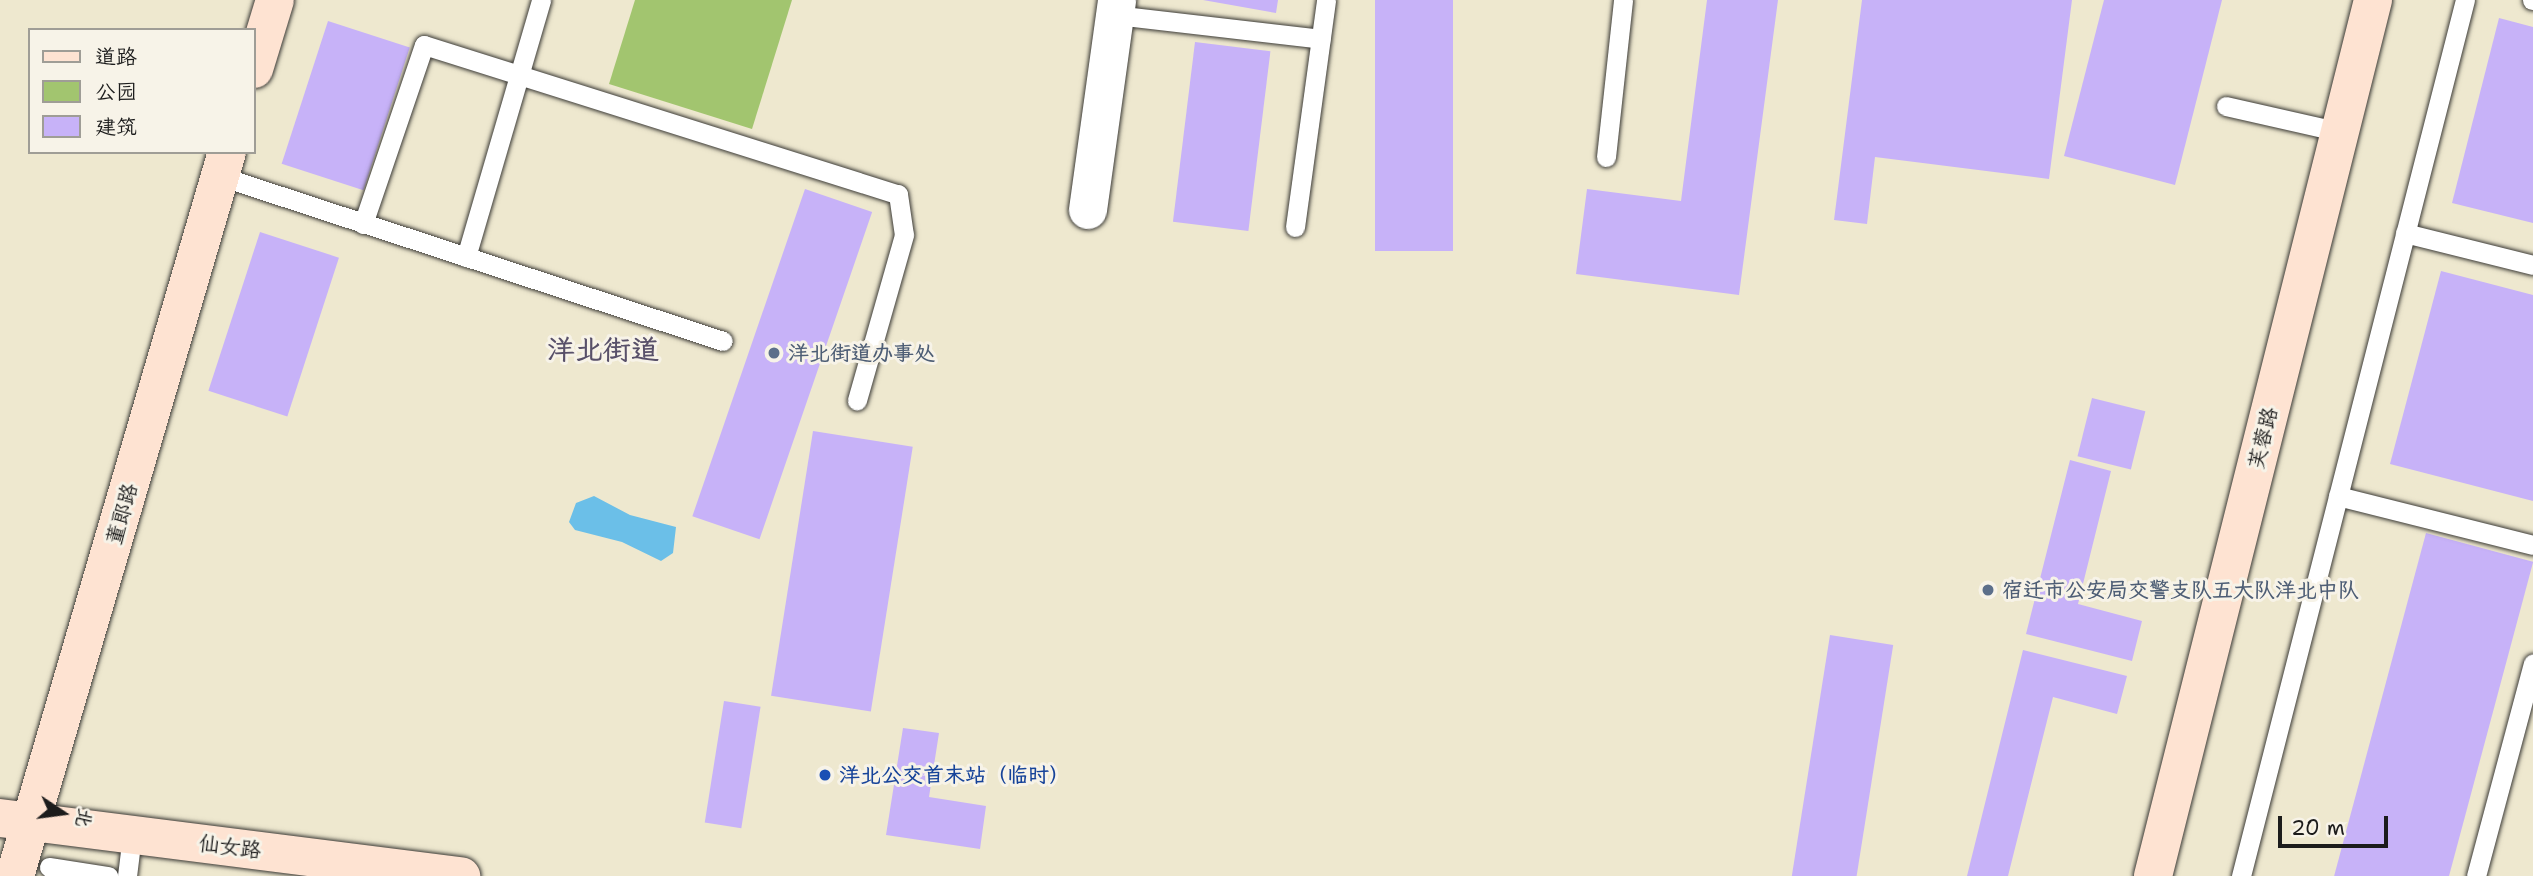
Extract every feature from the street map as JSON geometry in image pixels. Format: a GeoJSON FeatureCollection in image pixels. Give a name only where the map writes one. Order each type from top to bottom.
{"type":"FeatureCollection","features":[{"type":"Feature","properties":{"kind":"street"},"geometry":{"type":"LineString","coordinates":[[256,62],[275,0]]}},
{"type":"Feature","properties":{"kind":"street","name":"芙蓉路"},"geometry":{"type":"LineString","coordinates":[[2153,876],[2374,0]]}},
{"type":"Feature","properties":{"kind":"street"},"geometry":{"type":"LineString","coordinates":[[1087,210],[1116,8]]}},
{"type":"Feature","properties":{"kind":"street","name":"董郎路"},"geometry":{"type":"LineString","coordinates":[[32,871],[16,820],[224,164]]}},
{"type":"Feature","properties":{"kind":"street","name":"仙女路"},"geometry":{"type":"LineString","coordinates":[[16,820],[461,876]]}},
{"type":"Feature","properties":{"kind":"lane"},"geometry":{"type":"LineString","coordinates":[[466,257],[541,0]]}},
{"type":"Feature","properties":{"kind":"lane"},"geometry":{"type":"LineString","coordinates":[[1295,227],[1326,0]]}},
{"type":"Feature","properties":{"kind":"lane"},"geometry":{"type":"LineString","coordinates":[[1606,157],[1623,0]]}},
{"type":"Feature","properties":{"kind":"lane"},"geometry":{"type":"LineString","coordinates":[[2241,876],[2465,0]]}},
{"type":"Feature","properties":{"kind":"lane"},"geometry":{"type":"LineString","coordinates":[[1116,8],[1321,39]]}},
{"type":"Feature","properties":{"kind":"lane"},"geometry":{"type":"LineString","coordinates":[[363,223],[424,44],[898,194],[904,235],[856,400]]}},
{"type":"Feature","properties":{"kind":"lane"},"geometry":{"type":"LineString","coordinates":[[2226,106],[2340,132]]}},
{"type":"Feature","properties":{"kind":"lane"},"geometry":{"type":"LineString","coordinates":[[224,164],[363,223],[723,341]]}},
{"type":"Feature","properties":{"kind":"lane"},"geometry":{"type":"LineString","coordinates":[[2405,233],[2533,265]]}},
{"type":"Feature","properties":{"kind":"lane"},"geometry":{"type":"LineString","coordinates":[[2338,496],[2533,545]]}},
{"type":"Feature","properties":{"kind":"lane"},"geometry":{"type":"LineString","coordinates":[[2476,876],[2533,664]]}},
{"type":"Feature","properties":{"kind":"lane"},"geometry":{"type":"LineString","coordinates":[[127,876],[132,835]]}},
{"type":"Feature","properties":{"kind":"lane"},"geometry":{"type":"LineString","coordinates":[[32,871],[107,876]]}},
{"type":"Feature","properties":{"kind":"green space"},"geometry":{"type":"Polygon","coordinates":[[[635,0],[792,0],[752,129],[609,84],[635,0]]]}},
{"type":"Feature","properties":{"kind":"water"},"geometry":{"type":"Polygon","coordinates":[[[594,496],[630,515],[676,527],[673,553],[661,561],[622,542],[575,530],[569,522],[576,503],[594,496]]]}},
{"type":"Feature","properties":{"kind":"building"},"geometry":{"type":"Polygon","coordinates":[[[1203,0],[1278,0],[1276,13],[1203,0]]]}},
{"type":"Feature","properties":{"kind":"building"},"geometry":{"type":"Polygon","coordinates":[[[1375,0],[1453,0],[1453,251],[1375,251],[1375,0]]]}},
{"type":"Feature","properties":{"kind":"building"},"geometry":{"type":"Polygon","coordinates":[[[1707,0],[1778,0],[1739,295],[1576,274],[1587,189],[1681,201],[1707,0]]]}},
{"type":"Feature","properties":{"kind":"building"},"geometry":{"type":"Polygon","coordinates":[[[1862,0],[2072,0],[2049,179],[1875,157],[1867,224],[1834,220],[1862,0]]]}},
{"type":"Feature","properties":{"kind":"building"},"geometry":{"type":"Polygon","coordinates":[[[2104,0],[2222,0],[2175,185],[2064,156],[2104,0]]]}},
{"type":"Feature","properties":{"kind":"building"},"geometry":{"type":"Polygon","coordinates":[[[2499,18],[2533,27],[2533,223],[2452,203],[2499,18]]]}},
{"type":"Feature","properties":{"kind":"building"},"geometry":{"type":"Polygon","coordinates":[[[328,21],[410,48],[363,190],[282,164],[328,21]]]}},
{"type":"Feature","properties":{"kind":"building"},"geometry":{"type":"Polygon","coordinates":[[[1195,42],[1270,51],[1248,231],[1173,222],[1195,42]]]}},
{"type":"Feature","properties":{"kind":"building"},"geometry":{"type":"Polygon","coordinates":[[[805,189],[872,212],[759,539],[692,516],[805,189]]]}},
{"type":"Feature","properties":{"kind":"building"},"geometry":{"type":"Polygon","coordinates":[[[260,232],[339,258],[287,416],[208,391],[260,232]]]}},
{"type":"Feature","properties":{"kind":"building"},"geometry":{"type":"Polygon","coordinates":[[[2441,271],[2533,295],[2533,501],[2390,464],[2441,271]]]}},
{"type":"Feature","properties":{"kind":"building"},"geometry":{"type":"Polygon","coordinates":[[[2092,398],[2145,411],[2131,470],[2077,456],[2092,398]]]}},
{"type":"Feature","properties":{"kind":"building"},"geometry":{"type":"Polygon","coordinates":[[[813,431],[913,447],[871,712],[771,696],[813,431]]]}},
{"type":"Feature","properties":{"kind":"building"},"geometry":{"type":"Polygon","coordinates":[[[2070,460],[2111,471],[2078,604],[2142,621],[2132,661],[2026,634],[2070,460]]]}},
{"type":"Feature","properties":{"kind":"building"},"geometry":{"type":"Polygon","coordinates":[[[2426,533],[2533,563],[2449,876],[2334,876],[2334,876],[2426,533]]]}},
{"type":"Feature","properties":{"kind":"building"},"geometry":{"type":"Polygon","coordinates":[[[1830,635],[1893,645],[1857,876],[1792,876],[1830,635]]]}},
{"type":"Feature","properties":{"kind":"building"},"geometry":{"type":"Polygon","coordinates":[[[2023,650],[2127,676],[2117,714],[2053,697],[2008,876],[1967,876],[2023,650]]]}},
{"type":"Feature","properties":{"kind":"building"},"geometry":{"type":"Polygon","coordinates":[[[724,701],[761,707],[741,828],[705,822],[724,701]]]}},
{"type":"Feature","properties":{"kind":"building"},"geometry":{"type":"Polygon","coordinates":[[[903,728],[939,733],[929,797],[986,806],[980,849],[886,835],[903,728]]]}},
{"type":"Feature","properties":{"kind":"place","name":"洋北街道办事处"},"geometry":{"type":"Point","coordinates":[774,353]}},
{"type":"Feature","properties":{"kind":"place","name":"宿迁市公安局交警支队五大队洋北中队"},"geometry":{"type":"Point","coordinates":[1988,590]}},
{"type":"Feature","properties":{"kind":"place","name":"洋北公交首末站（临时）"},"geometry":{"type":"Point","coordinates":[825,775]}},
{"type":"Feature","properties":{"kind":"district","name":"洋北街道"},"geometry":{"type":"Point","coordinates":[603,349]}}]}
